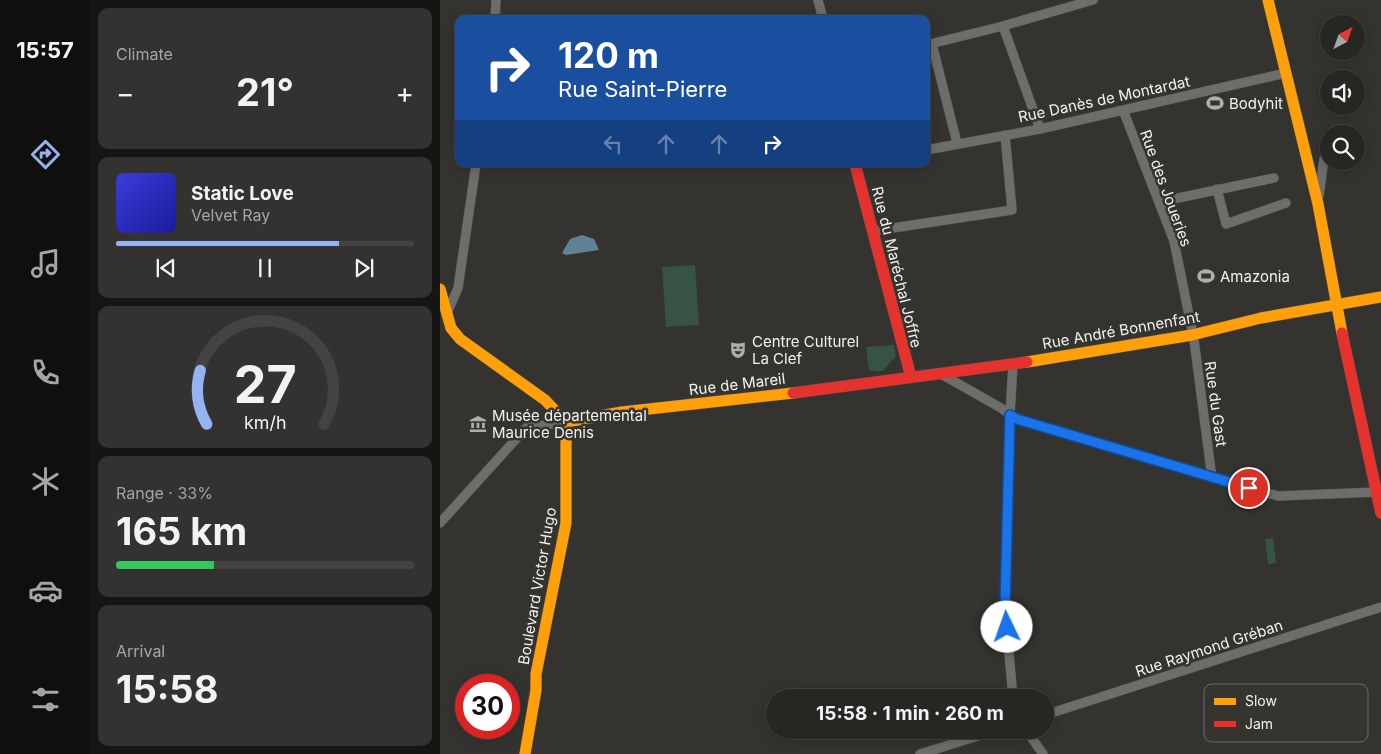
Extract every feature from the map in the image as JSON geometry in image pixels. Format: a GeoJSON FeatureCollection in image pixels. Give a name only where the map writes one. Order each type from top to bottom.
{"type":"FeatureCollection","features":[{"type":"Feature","properties":{"kind":"street"},"geometry":{"type":"LineString","coordinates":[[494,15],[496,0]]}},
{"type":"Feature","properties":{"kind":"street"},"geometry":{"type":"LineString","coordinates":[[818,0],[822,15]]}},
{"type":"Feature","properties":{"kind":"street"},"geometry":{"type":"LineString","coordinates":[[930,45],[1093,0]]}},
{"type":"Feature","properties":{"kind":"street"},"geometry":{"type":"LineString","coordinates":[[1268,0],[1318,204],[1336,304],[1381,513]]}},
{"type":"Feature","properties":{"kind":"street"},"geometry":{"type":"LineString","coordinates":[[1003,26],[1040,129]]}},
{"type":"Feature","properties":{"kind":"street"},"geometry":{"type":"LineString","coordinates":[[930,48],[957,143]]}},
{"type":"Feature","properties":{"kind":"street","name":"Rue Danès de Montardat"},"geometry":{"type":"LineString","coordinates":[[930,149],[1040,129],[1286,73]]}},
{"type":"Feature","properties":{"kind":"street","name":"Rue des Joueries"},"geometry":{"type":"LineString","coordinates":[[1123,110],[1174,240],[1192,335]]}},
{"type":"Feature","properties":{"kind":"street"},"geometry":{"type":"LineString","coordinates":[[873,231],[1012,210],[1006,135]]}},
{"type":"Feature","properties":{"kind":"street"},"geometry":{"type":"LineString","coordinates":[[447,313],[458,288],[476,167]]}},
{"type":"Feature","properties":{"kind":"street","name":"Rue du Maréchal Joffre"},"geometry":{"type":"LineString","coordinates":[[857,167],[911,377]]}},
{"type":"Feature","properties":{"kind":"street"},"geometry":{"type":"LineString","coordinates":[[1318,204],[1323,170]]}},
{"type":"Feature","properties":{"kind":"street"},"geometry":{"type":"LineString","coordinates":[[1159,202],[1274,178]]}},
{"type":"Feature","properties":{"kind":"street"},"geometry":{"type":"LineString","coordinates":[[1217,189],[1226,224],[1286,203]]}},
{"type":"Feature","properties":{"kind":"street"},"geometry":{"type":"LineString","coordinates":[[440,289],[451,328],[460,339],[545,400],[566,422]]}},
{"type":"Feature","properties":{"kind":"street","name":"Rue André Bonnenfant"},"geometry":{"type":"LineString","coordinates":[[911,377],[1013,364],[1192,335],[1260,318],[1381,297]]}},
{"type":"Feature","properties":{"kind":"street","name":"Rue du Gast"},"geometry":{"type":"LineString","coordinates":[[1192,335],[1212,478]]}},
{"type":"Feature","properties":{"kind":"street"},"geometry":{"type":"LineString","coordinates":[[1012,689],[1005,608],[1013,364]]}},
{"type":"Feature","properties":{"kind":"street"},"geometry":{"type":"LineString","coordinates":[[941,374],[1017,419],[1278,496],[1377,492]]}},
{"type":"Feature","properties":{"kind":"street","name":"Rue de Mareil"},"geometry":{"type":"LineString","coordinates":[[566,422],[622,412],[911,377]]}},
{"type":"Feature","properties":{"kind":"street"},"geometry":{"type":"LineString","coordinates":[[440,523],[526,428],[566,422]]}},
{"type":"Feature","properties":{"kind":"street","name":"Boulevard Victor Hugo"},"geometry":{"type":"LineString","coordinates":[[525,754],[536,690],[536,674],[566,523],[566,422]]}},
{"type":"Feature","properties":{"kind":"street","name":"Rue Raymond Gréban"},"geometry":{"type":"LineString","coordinates":[[1054,712],[1381,607]]}},
{"type":"Feature","properties":{"kind":"street"},"geometry":{"type":"LineString","coordinates":[[920,754],[968,739]]}},
{"type":"Feature","properties":{"kind":"street"},"geometry":{"type":"LineString","coordinates":[[1032,739],[1043,754]]}},
{"type":"Feature","properties":{"kind":"green space"},"geometry":{"type":"Polygon","coordinates":[[[695,265],[699,325],[666,327],[662,267],[695,265]]]}},
{"type":"Feature","properties":{"kind":"green space"},"geometry":{"type":"Polygon","coordinates":[[[894,345],[896,356],[883,371],[869,371],[866,347],[894,345]]]}},
{"type":"Feature","properties":{"kind":"green space"},"geometry":{"type":"Polygon","coordinates":[[[1273,538],[1276,563],[1268,564],[1265,539],[1273,538]]]}},
{"type":"Feature","properties":{"kind":"water"},"geometry":{"type":"Polygon","coordinates":[[[582,235],[594,239],[599,250],[566,255],[562,253],[570,239],[582,235]]]}},
{"type":"Feature","properties":{"kind":"traffic: slow"},"geometry":{"type":"LineString","coordinates":[[1268,0],[1318,204],[1342,333]]}},
{"type":"Feature","properties":{"kind":"traffic: slow"},"geometry":{"type":"LineString","coordinates":[[440,289],[451,328],[460,339],[545,400],[566,422]]}},
{"type":"Feature","properties":{"kind":"traffic: slow"},"geometry":{"type":"LineString","coordinates":[[1027,362],[1192,335],[1261,318],[1381,297]]}},
{"type":"Feature","properties":{"kind":"traffic: slow"},"geometry":{"type":"LineString","coordinates":[[566,422],[622,412],[793,393]]}},
{"type":"Feature","properties":{"kind":"traffic: slow"},"geometry":{"type":"LineString","coordinates":[[525,754],[536,690],[536,674],[566,523],[566,422]]}},
{"type":"Feature","properties":{"kind":"traffic: jam"},"geometry":{"type":"LineString","coordinates":[[856,167],[911,377]]}},
{"type":"Feature","properties":{"kind":"traffic: jam"},"geometry":{"type":"LineString","coordinates":[[1342,333],[1381,513]]}},
{"type":"Feature","properties":{"kind":"traffic: jam"},"geometry":{"type":"LineString","coordinates":[[793,393],[1027,362]]}},
{"type":"Feature","properties":{"kind":"place","name":"Bodyhit"},"geometry":{"type":"Point","coordinates":[1215,103]}},
{"type":"Feature","properties":{"kind":"place","name":"Amazonia"},"geometry":{"type":"Point","coordinates":[1206,276]}},
{"type":"Feature","properties":{"kind":"place","name":"Centre Culturel La Clef"},"geometry":{"type":"Point","coordinates":[738,350]}},
{"type":"Feature","properties":{"kind":"place","name":"Musée départemental Maurice Denis"},"geometry":{"type":"Point","coordinates":[478,424]}},
{"type":"Feature","properties":{"kind":"route"},"geometry":{"type":"LineString","coordinates":[[1007,627],[1005,608],[1010,415],[1017,419],[1249,488]]}}]}
